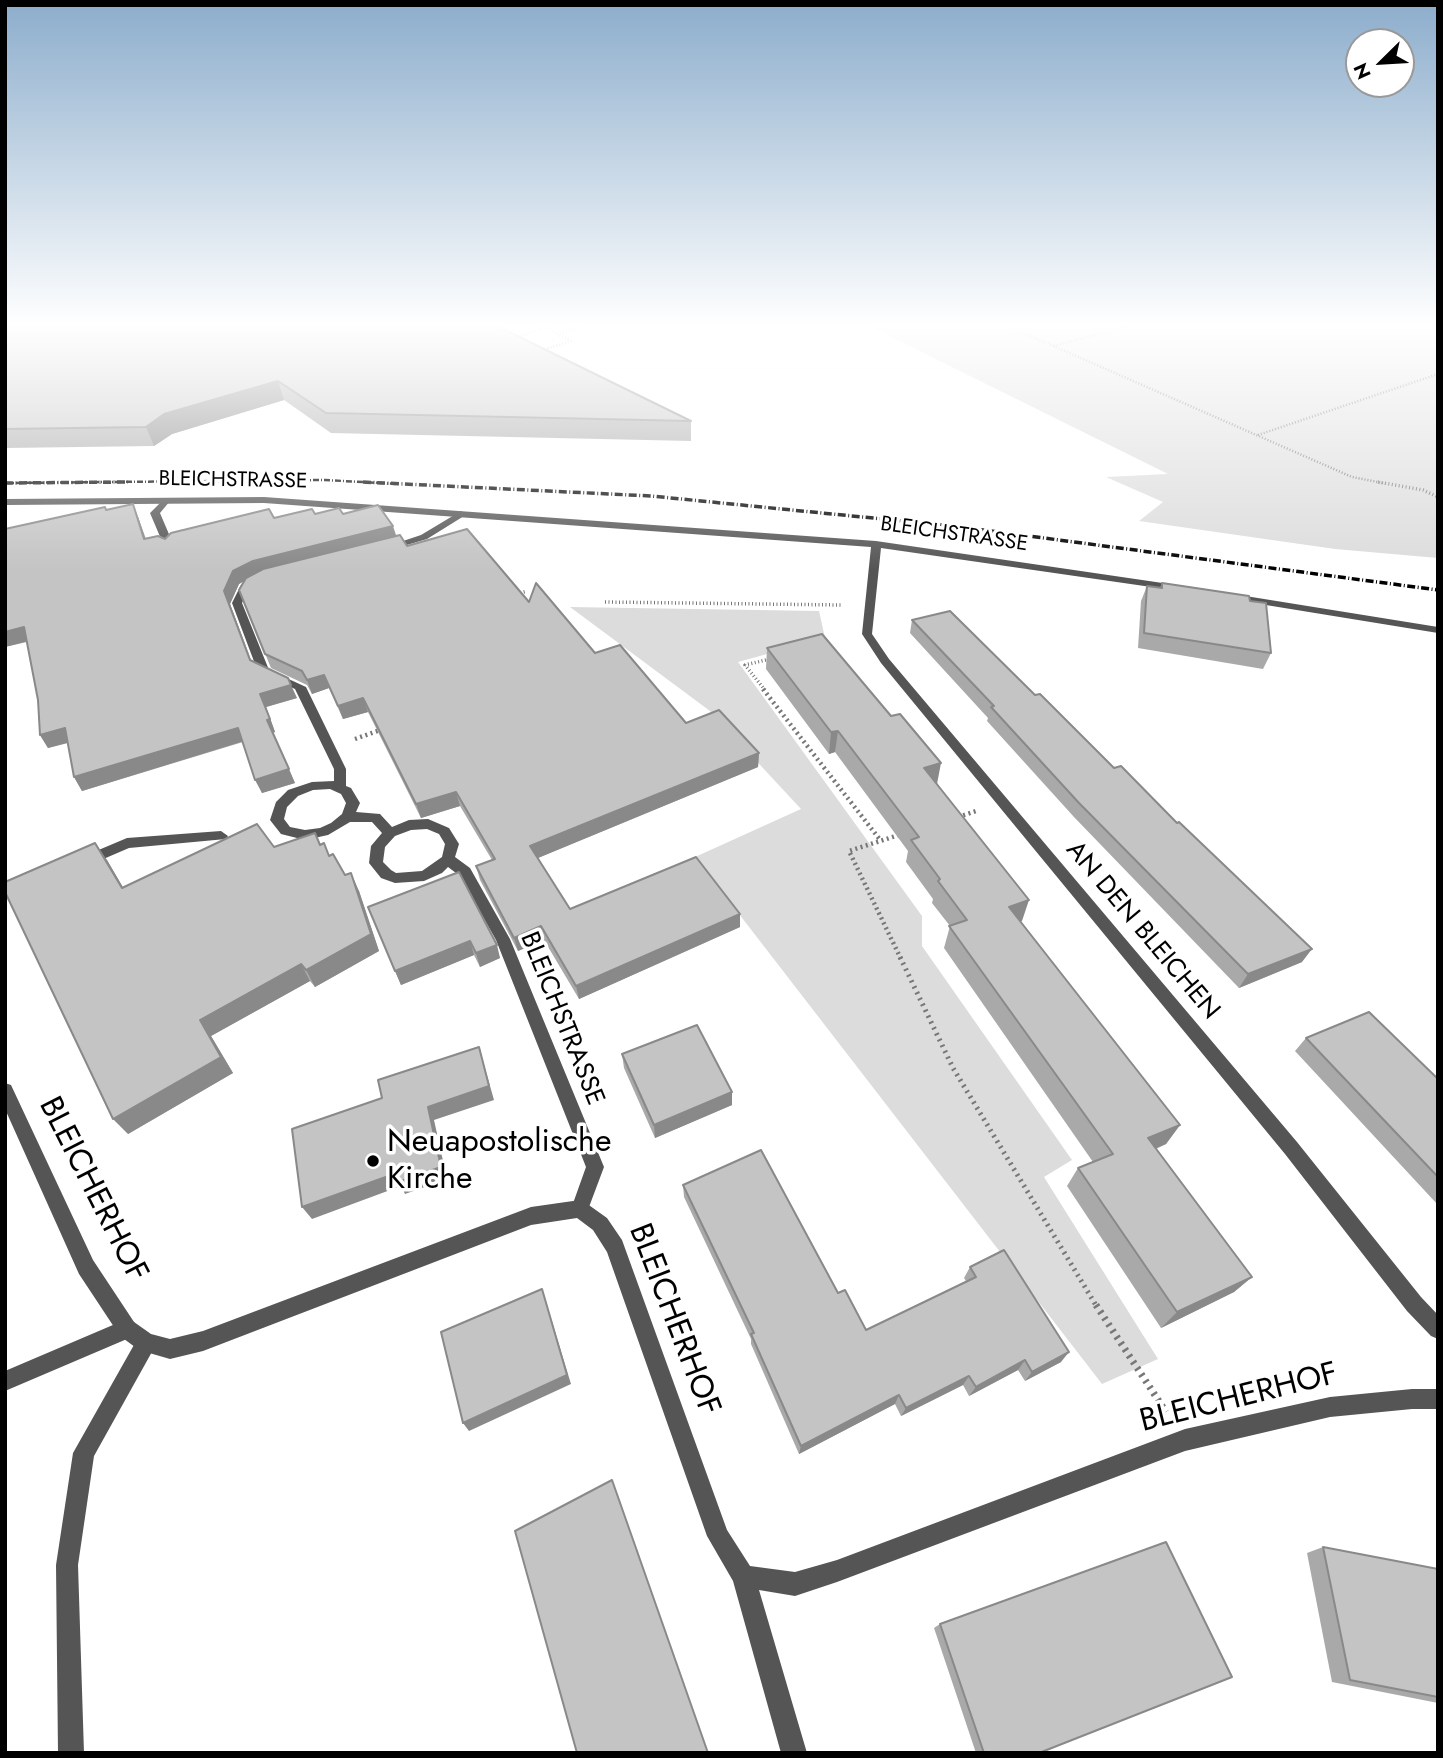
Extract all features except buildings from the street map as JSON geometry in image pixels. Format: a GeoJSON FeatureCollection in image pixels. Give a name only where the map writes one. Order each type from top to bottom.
{"type":"FeatureCollection","features":[{"type":"Feature","properties":{"kind":"street","name":"BLEICHSTRASSE"},"geometry":{"type":"LineString","coordinates":[[5,502],[264,500],[876,544],[1187,590]]}},
{"type":"Feature","properties":{"kind":"street"},"geometry":{"type":"LineString","coordinates":[[165,501],[155,513],[169,546]]}},
{"type":"Feature","properties":{"kind":"street"},"geometry":{"type":"LineString","coordinates":[[376,550],[424,537],[461,514]]}},
{"type":"Feature","properties":{"kind":"street","name":"AN DEN BLEICHEN"},"geometry":{"type":"LineString","coordinates":[[876,544],[867,634],[876,648],[1438,1329]]}},
{"type":"Feature","properties":{"kind":"street"},"geometry":{"type":"LineString","coordinates":[[263,578],[245,587],[237,603],[264,672],[300,687],[340,769],[340,787]]}},
{"type":"Feature","properties":{"kind":"street"},"geometry":{"type":"LineString","coordinates":[[1226,596],[1438,630]]}},
{"type":"Feature","properties":{"kind":"street"},"geometry":{"type":"LineString","coordinates":[[312,786],[340,787],[346,791],[353,803],[346,817],[336,826],[305,835],[286,831],[277,820],[281,805],[293,793],[312,786]]}},
{"type":"Feature","properties":{"kind":"street"},"geometry":{"type":"LineString","coordinates":[[346,817],[375,817],[390,834],[378,846],[376,863],[386,874],[407,878],[425,876],[448,859]]}},
{"type":"Feature","properties":{"kind":"street","name":"BLEICHSTRASSE"},"geometry":{"type":"LineString","coordinates":[[390,834],[409,825],[428,824],[444,831],[452,844],[448,859],[465,872],[503,939],[595,1167],[580,1209]]}},
{"type":"Feature","properties":{"kind":"street"},"geometry":{"type":"LineString","coordinates":[[78,864],[127,843],[221,836]]}},
{"type":"Feature","properties":{"kind":"street","name":"BLEICHERHOF"},"geometry":{"type":"LineString","coordinates":[[6,1094],[86,1266],[127,1329],[146,1343]]}},
{"type":"Feature","properties":{"kind":"street"},"geometry":{"type":"LineString","coordinates":[[71,1753],[67,1565],[84,1453],[146,1343],[170,1349],[202,1341],[531,1216],[580,1209]]}},
{"type":"Feature","properties":{"kind":"street","name":"BLEICHERHOF"},"geometry":{"type":"LineString","coordinates":[[580,1209],[600,1224],[615,1247],[718,1536],[743,1576],[794,1753]]}},
{"type":"Feature","properties":{"kind":"street"},"geometry":{"type":"LineString","coordinates":[[5,1381],[127,1329]]}},
{"type":"Feature","properties":{"kind":"street","name":"BLEICHERHOF"},"geometry":{"type":"LineString","coordinates":[[743,1576],[794,1584],[837,1571],[1185,1440],[1330,1407],[1438,1399]]}},
{"type":"Feature","properties":{"kind":"path"},"geometry":{"type":"LineString","coordinates":[[1188,405],[1352,477],[1423,490],[1438,497]]}},
{"type":"Feature","properties":{"kind":"path"},"geometry":{"type":"LineString","coordinates":[[1257,435],[1346,405]]}},
{"type":"Feature","properties":{"kind":"path"},"geometry":{"type":"LineString","coordinates":[[515,594],[527,591]]}},
{"type":"Feature","properties":{"kind":"path"},"geometry":{"type":"LineString","coordinates":[[605,602],[869,606]]}},
{"type":"Feature","properties":{"kind":"path"},"geometry":{"type":"LineString","coordinates":[[772,658],[745,664],[881,841]]}},
{"type":"Feature","properties":{"kind":"path"},"geometry":{"type":"LineString","coordinates":[[330,747],[393,726]]}},
{"type":"Feature","properties":{"kind":"path"},"geometry":{"type":"LineString","coordinates":[[954,818],[1003,802]]}},
{"type":"Feature","properties":{"kind":"path"},"geometry":{"type":"LineString","coordinates":[[905,833],[849,851],[953,1069],[1077,1277],[1185,1440]]}},
{"type":"Feature","properties":{"kind":"shaded area"},"geometry":{"type":"Polygon","coordinates":[[[1029,405],[1438,405],[1438,558],[1335,549],[1139,521],[1163,502],[1106,477],[1168,474],[1029,405]]]}},
{"type":"Feature","properties":{"kind":"shaded area"},"geometry":{"type":"Polygon","coordinates":[[[570,607],[819,611],[825,638],[738,662],[922,916],[922,946],[1072,1160],[1044,1177],[1158,1359],[1102,1384],[695,857],[801,809],[710,711],[570,607]]]}},
{"type":"Feature","properties":{"kind":"railway"},"geometry":{"type":"LineString","coordinates":[[128,482],[5,483],[325,480],[398,484]]}},
{"type":"Feature","properties":{"kind":"railway"},"geometry":{"type":"LineString","coordinates":[[363,482],[651,496],[953,526],[1438,590]]}},
{"type":"Feature","properties":{"kind":"place","name":"Neuapostolische Kirche"},"geometry":{"type":"Point","coordinates":[373,1161]}}]}
